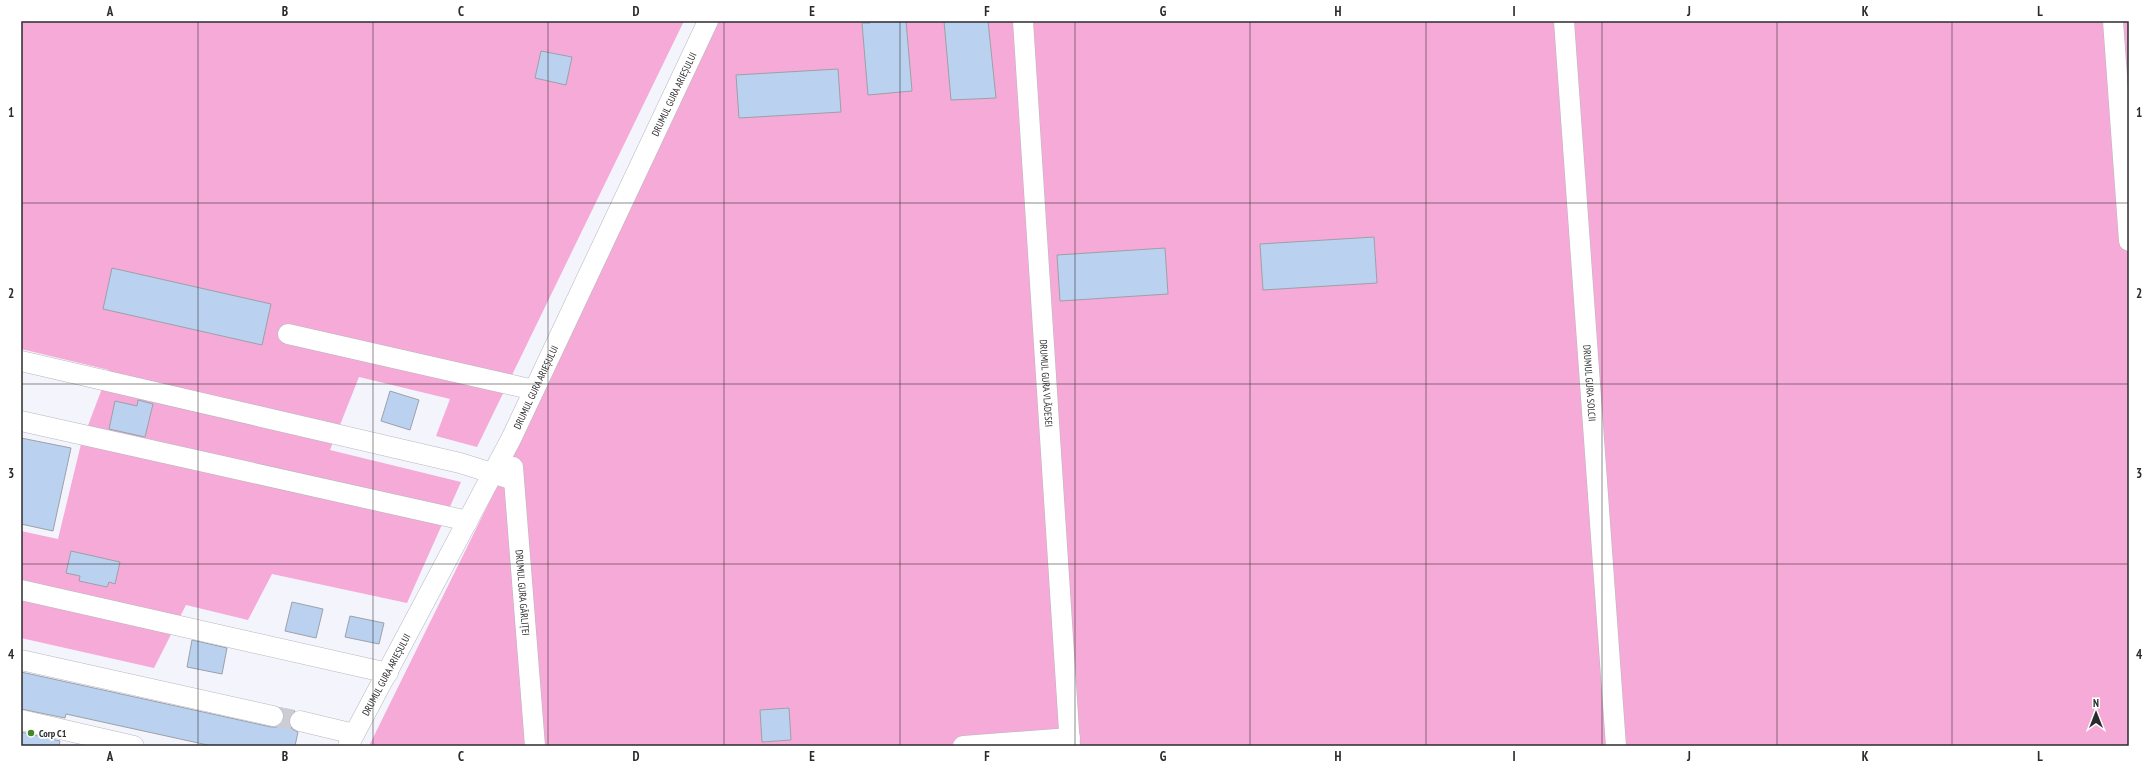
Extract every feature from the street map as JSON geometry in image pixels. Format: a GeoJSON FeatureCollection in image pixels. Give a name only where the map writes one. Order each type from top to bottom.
{"type":"FeatureCollection","features":[{"type":"Feature","properties":{"kind":"street","name":"DRUMUL GURA ARIEȘULUI"},"geometry":{"type":"LineString","coordinates":[[351,740],[388,673],[511,439],[708,21]]}},
{"type":"Feature","properties":{"kind":"street","name":"DRUMUL GURA VLĂDESEI"},"geometry":{"type":"LineString","coordinates":[[1023,21],[1070,742]]}},
{"type":"Feature","properties":{"kind":"street","name":"DRUMUL GURA SOLCII"},"geometry":{"type":"LineString","coordinates":[[1564,21],[1616,746]]}},
{"type":"Feature","properties":{"kind":"street"},"geometry":{"type":"LineString","coordinates":[[2113,21],[2129,241]]}},
{"type":"Feature","properties":{"kind":"street"},"geometry":{"type":"LineString","coordinates":[[288,334],[534,390]]}},
{"type":"Feature","properties":{"kind":"street"},"geometry":{"type":"LineString","coordinates":[[21,361],[493,472],[514,480]]}},
{"type":"Feature","properties":{"kind":"street"},"geometry":{"type":"LineString","coordinates":[[21,421],[468,521]]}},
{"type":"Feature","properties":{"kind":"street","name":"DRUMUL GURA GÂRLIȚEI"},"geometry":{"type":"LineString","coordinates":[[511,439],[535,746]]}},
{"type":"Feature","properties":{"kind":"street"},"geometry":{"type":"LineString","coordinates":[[21,590],[388,673]]}},
{"type":"Feature","properties":{"kind":"street"},"geometry":{"type":"LineString","coordinates":[[21,660],[273,716]]}},
{"type":"Feature","properties":{"kind":"street"},"geometry":{"type":"LineString","coordinates":[[21,720],[82,740],[134,746]]}},
{"type":"Feature","properties":{"kind":"street"},"geometry":{"type":"LineString","coordinates":[[300,721],[351,740]]}},
{"type":"Feature","properties":{"kind":"street"},"geometry":{"type":"LineString","coordinates":[[963,746],[1070,742]]}},
{"type":"Feature","properties":{"kind":"shaded area"},"geometry":{"type":"Polygon","coordinates":[[[21,21],[684,21],[477,447],[436,436],[450,399],[359,377],[330,450],[461,482],[407,603],[272,574],[248,620],[186,605],[154,668],[21,638],[21,531],[58,539],[81,444],[109,370],[21,349],[21,21]]]}},
{"type":"Feature","properties":{"kind":"shaded area"},"geometry":{"type":"Polygon","coordinates":[[[717,21],[2129,21],[2129,746],[369,746],[517,446],[717,21]]]}},
{"type":"Feature","properties":{"kind":"building"},"geometry":{"type":"Polygon","coordinates":[[[870,21],[906,21],[912,91],[868,95],[862,23],[870,23],[870,21]]]}},
{"type":"Feature","properties":{"kind":"building"},"geometry":{"type":"Polygon","coordinates":[[[944,21],[988,21],[996,98],[951,100],[944,21]]]}},
{"type":"Feature","properties":{"kind":"building"},"geometry":{"type":"Polygon","coordinates":[[[541,51],[572,57],[566,85],[535,78],[541,51]]]}},
{"type":"Feature","properties":{"kind":"building"},"geometry":{"type":"Polygon","coordinates":[[[838,69],[841,112],[739,118],[736,75],[838,69]]]}},
{"type":"Feature","properties":{"kind":"building"},"geometry":{"type":"Polygon","coordinates":[[[1374,237],[1377,283],[1263,290],[1260,244],[1374,237]]]}},
{"type":"Feature","properties":{"kind":"building"},"geometry":{"type":"Polygon","coordinates":[[[1165,248],[1168,294],[1060,301],[1057,255],[1165,248]]]}},
{"type":"Feature","properties":{"kind":"building"},"geometry":{"type":"Polygon","coordinates":[[[112,268],[271,304],[262,345],[103,309],[112,268]]]}},
{"type":"Feature","properties":{"kind":"building"},"geometry":{"type":"Polygon","coordinates":[[[390,391],[419,400],[410,430],[381,421],[390,391]]]}},
{"type":"Feature","properties":{"kind":"building"},"geometry":{"type":"Polygon","coordinates":[[[138,400],[153,404],[145,437],[109,429],[115,401],[137,406],[138,400]]]}},
{"type":"Feature","properties":{"kind":"building"},"geometry":{"type":"Polygon","coordinates":[[[21,438],[71,448],[53,531],[21,524],[21,438]]]}},
{"type":"Feature","properties":{"kind":"building"},"geometry":{"type":"Polygon","coordinates":[[[71,551],[120,562],[115,584],[109,582],[107,587],[79,581],[80,576],[66,573],[71,551]]]}},
{"type":"Feature","properties":{"kind":"building"},"geometry":{"type":"Polygon","coordinates":[[[292,602],[323,609],[316,638],[285,631],[292,602]]]}},
{"type":"Feature","properties":{"kind":"building"},"geometry":{"type":"Polygon","coordinates":[[[350,616],[384,623],[379,644],[345,637],[350,616]]]}},
{"type":"Feature","properties":{"kind":"building"},"geometry":{"type":"Polygon","coordinates":[[[192,640],[227,648],[222,674],[187,667],[192,640]]]}},
{"type":"Feature","properties":{"kind":"building"},"geometry":{"type":"Polygon","coordinates":[[[21,672],[271,727],[277,727],[282,723],[284,718],[281,708],[295,711],[289,719],[292,729],[298,732],[295,746],[212,746],[66,714],[65,718],[21,709],[21,672]]]}},
{"type":"Feature","properties":{"kind":"building"},"geometry":{"type":"Polygon","coordinates":[[[789,708],[791,740],[762,742],[760,710],[789,708]]]}},
{"type":"Feature","properties":{"kind":"building","name":"Corp C1"},"geometry":{"type":"Polygon","coordinates":[[[21,732],[60,741],[59,746],[21,746],[21,732]]]}},
{"type":"Feature","properties":{"kind":"tunnel"},"geometry":{"type":"LineString","coordinates":[[273,716],[300,721]]}},
{"type":"Feature","properties":{"kind":"place","name":"Corp C1"},"geometry":{"type":"Point","coordinates":[31,733]}}]}
